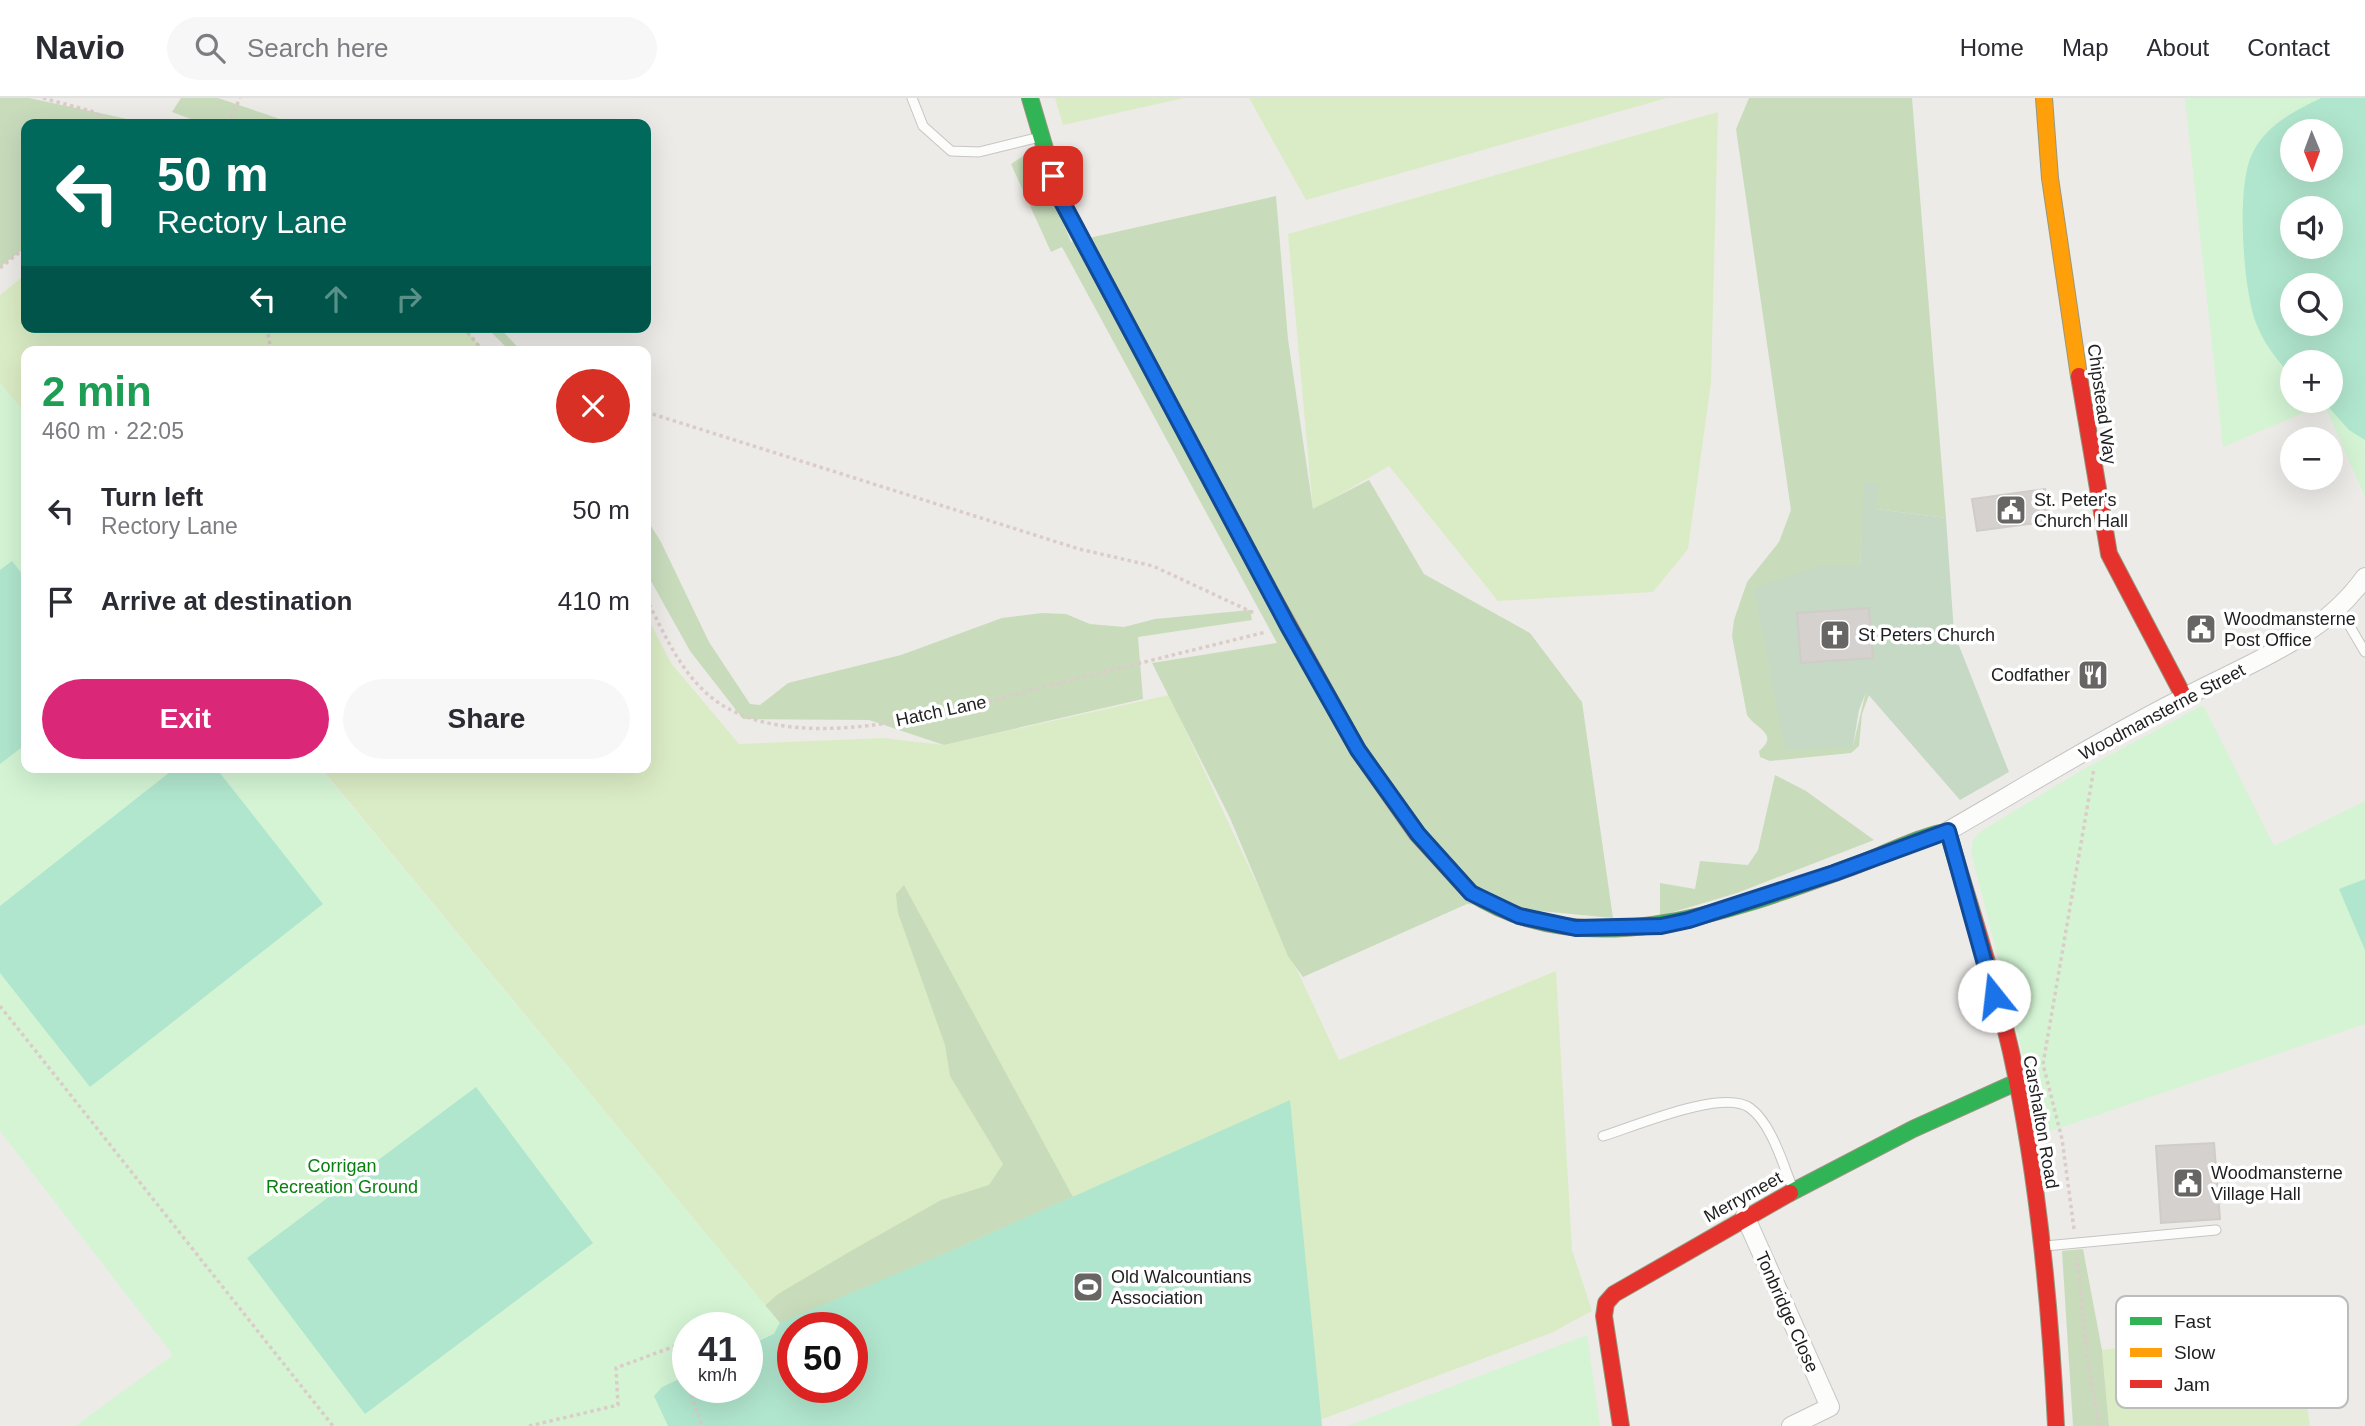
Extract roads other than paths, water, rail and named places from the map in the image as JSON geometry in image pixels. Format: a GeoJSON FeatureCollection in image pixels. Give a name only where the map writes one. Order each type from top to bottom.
{"type":"FeatureCollection","features":[{"type":"Feature","properties":{"kind":"main road"},"geometry":{"type":"LineString","coordinates":[[1030,98],[1059,196],[1345,727],[1418,834],[1471,893],[1519,916],[1576,928],[1661,926],[1689,920],[1834,873],[1948,831]]}},
{"type":"Feature","properties":{"kind":"main road","name":"Chipstead Way"},"geometry":{"type":"LineString","coordinates":[[2044,98],[2052,192],[2092,469],[2109,554],[2184,697]]}},
{"type":"Feature","properties":{"kind":"main road","name":"Carshalton Road"},"geometry":{"type":"LineString","coordinates":[[1948,831],[2017,1082],[2043,1247],[2053,1346],[2056,1426]]}},
{"type":"Feature","properties":{"kind":"main road","name":"Merrymeet"},"geometry":{"type":"LineString","coordinates":[[1621,1426],[1604,1316],[1606,1303],[1614,1294],[1745,1216],[1936,1117],[2017,1082]]}},
{"type":"Feature","properties":{"kind":"street","name":"Woodmansterne Street"},"geometry":{"type":"LineString","coordinates":[[1948,831],[2184,697],[2273,654],[2339,608],[2365,577]]}},
{"type":"Feature","properties":{"kind":"street","name":"Tonbridge Close"},"geometry":{"type":"LineString","coordinates":[[1745,1216],[1837,1412],[1791,1426]]}},
{"type":"Feature","properties":{"kind":"lane"},"geometry":{"type":"LineString","coordinates":[[912,98],[923,126],[951,150],[979,152],[1041,136]]}},
{"type":"Feature","properties":{"kind":"lane"},"geometry":{"type":"LineString","coordinates":[[2339,608],[2365,652]]}},
{"type":"Feature","properties":{"kind":"lane"},"geometry":{"type":"LineString","coordinates":[[1602,1136],[1718,1102],[1749,1107],[1762,1123],[1794,1191]]}},
{"type":"Feature","properties":{"kind":"lane"},"geometry":{"type":"LineString","coordinates":[[2043,1247],[2216,1230]]}},
{"type":"Feature","properties":{"kind":"place","name":"St. Peter's Church Hall"},"geometry":{"type":"Point","coordinates":[2011,510]}},
{"type":"Feature","properties":{"kind":"place","name":"Woodmansterne Post Office"},"geometry":{"type":"Point","coordinates":[2201,629]}},
{"type":"Feature","properties":{"kind":"place","name":"St Peters Church"},"geometry":{"type":"Point","coordinates":[1835,635]}},
{"type":"Feature","properties":{"kind":"place","name":"Codfather"},"geometry":{"type":"Point","coordinates":[2093,675]}},
{"type":"Feature","properties":{"kind":"place","name":"Woodmansterne Village Hall"},"geometry":{"type":"Point","coordinates":[2188,1183]}},
{"type":"Feature","properties":{"kind":"place","name":"Old Walcountians Association"},"geometry":{"type":"Point","coordinates":[1088,1287]}},
{"type":"Feature","properties":{"kind":"park label","name":"Corrigan Recreation Ground"},"geometry":{"type":"Point","coordinates":[342,1176]}}]}
